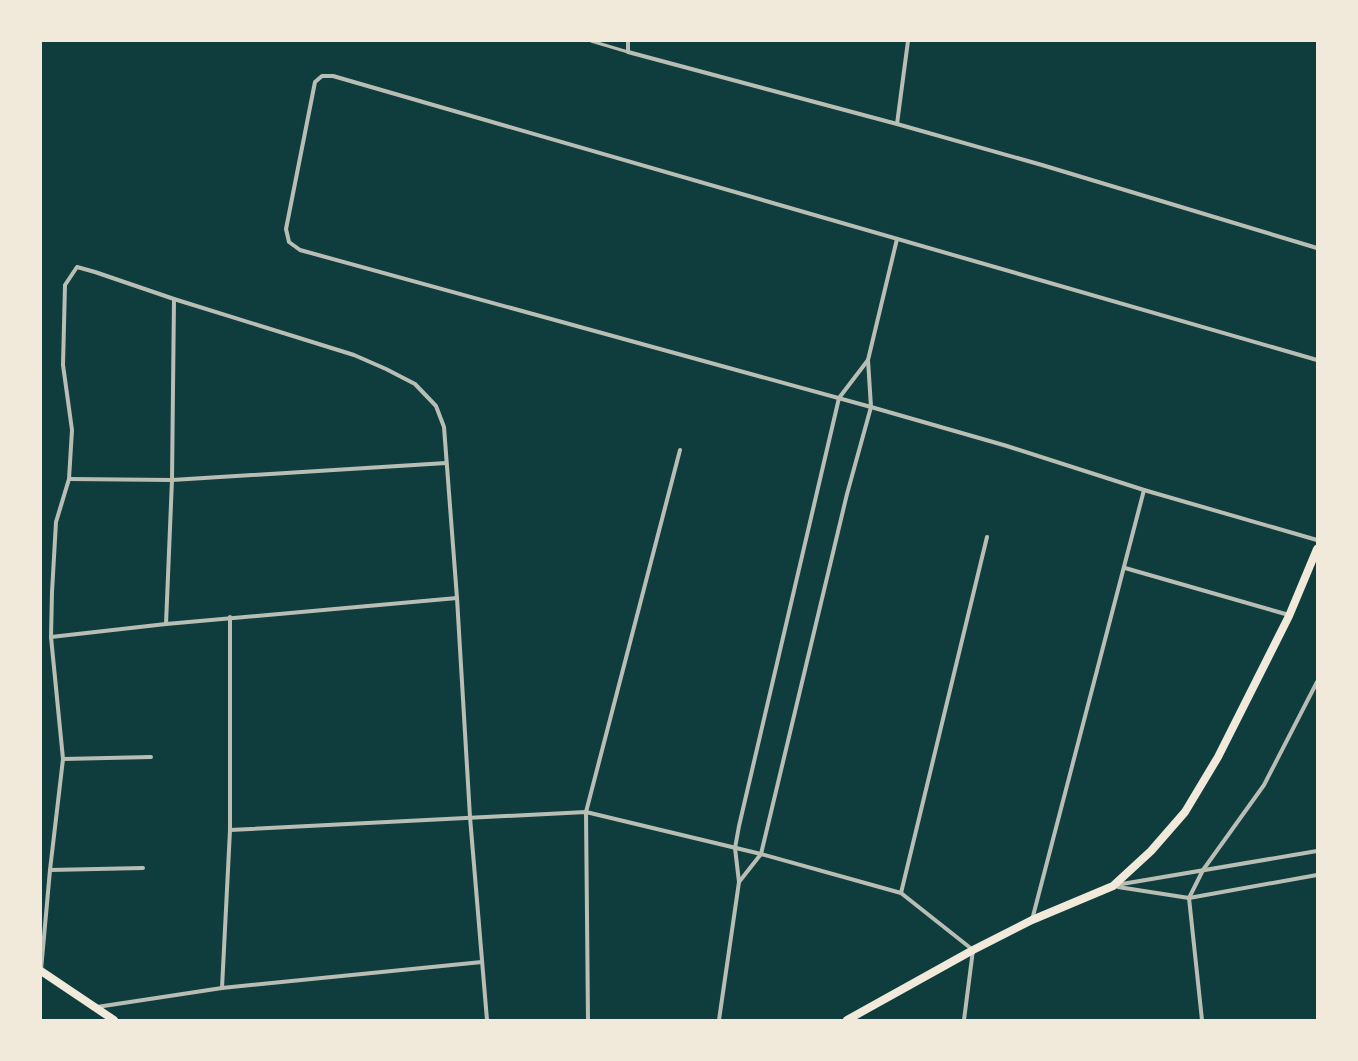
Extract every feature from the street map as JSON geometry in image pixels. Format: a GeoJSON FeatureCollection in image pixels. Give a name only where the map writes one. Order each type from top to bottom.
{"type":"FeatureCollection","features":[{"type":"Feature","properties":{"kind":"main road"},"geometry":{"type":"LineString","coordinates":[[847,1020],[973,950],[1032,920],[1113,886],[1151,851],[1185,812],[1218,757],[1289,616],[1317,549]]}},
{"type":"Feature","properties":{"kind":"main road"},"geometry":{"type":"LineString","coordinates":[[41,970],[114,1020]]}},
{"type":"Feature","properties":{"kind":"street"},"geometry":{"type":"LineString","coordinates":[[628,41],[628,52],[897,124],[1042,165],[1317,248]]}},
{"type":"Feature","properties":{"kind":"street"},"geometry":{"type":"LineString","coordinates":[[897,124],[908,41]]}},
{"type":"Feature","properties":{"kind":"street"},"geometry":{"type":"LineString","coordinates":[[1317,360],[333,76],[322,76],[315,82],[286,229],[289,242],[300,250],[871,407],[1007,446],[1144,490],[1317,540]]}},
{"type":"Feature","properties":{"kind":"street"},"geometry":{"type":"LineString","coordinates":[[739,882],[761,854],[847,494],[871,407],[868,360],[897,239]]}},
{"type":"Feature","properties":{"kind":"street"},"geometry":{"type":"LineString","coordinates":[[41,970],[50,870],[64,758],[51,637],[52,592],[56,522],[69,478],[72,430],[63,365],[65,285],[76,267],[95,272],[174,300],[354,355],[415,384],[436,406],[444,426],[458,598],[470,817],[487,1020]]}},
{"type":"Feature","properties":{"kind":"street"},"geometry":{"type":"LineString","coordinates":[[166,624],[172,480],[174,300]]}},
{"type":"Feature","properties":{"kind":"street"},"geometry":{"type":"LineString","coordinates":[[719,1020],[739,882],[735,848],[839,398],[868,360]]}},
{"type":"Feature","properties":{"kind":"street"},"geometry":{"type":"LineString","coordinates":[[588,1020],[586,812],[680,450]]}},
{"type":"Feature","properties":{"kind":"street"},"geometry":{"type":"LineString","coordinates":[[69,478],[172,480],[446,463]]}},
{"type":"Feature","properties":{"kind":"street"},"geometry":{"type":"LineString","coordinates":[[1032,920],[1125,568],[1144,490]]}},
{"type":"Feature","properties":{"kind":"street"},"geometry":{"type":"LineString","coordinates":[[900,893],[987,537]]}},
{"type":"Feature","properties":{"kind":"street"},"geometry":{"type":"LineString","coordinates":[[1125,568],[1289,616]]}},
{"type":"Feature","properties":{"kind":"street"},"geometry":{"type":"LineString","coordinates":[[51,637],[230,617],[458,598]]}},
{"type":"Feature","properties":{"kind":"street"},"geometry":{"type":"LineString","coordinates":[[222,988],[230,830],[230,617]]}},
{"type":"Feature","properties":{"kind":"street"},"geometry":{"type":"LineString","coordinates":[[1202,1020],[1189,898],[1203,870],[1264,785],[1317,682]]}},
{"type":"Feature","properties":{"kind":"street"},"geometry":{"type":"LineString","coordinates":[[64,758],[151,757]]}},
{"type":"Feature","properties":{"kind":"street"},"geometry":{"type":"LineString","coordinates":[[230,830],[586,812],[761,854],[900,893],[973,950],[964,1020]]}},
{"type":"Feature","properties":{"kind":"street"},"geometry":{"type":"LineString","coordinates":[[1113,886],[1317,851]]}},
{"type":"Feature","properties":{"kind":"street"},"geometry":{"type":"LineString","coordinates":[[50,870],[144,868]]}},
{"type":"Feature","properties":{"kind":"street"},"geometry":{"type":"LineString","coordinates":[[1113,886],[1189,898],[1317,875]]}},
{"type":"Feature","properties":{"kind":"street"},"geometry":{"type":"LineString","coordinates":[[95,1007],[222,988],[482,962]]}},
{"type":"Feature","properties":{"kind":"lane"},"geometry":{"type":"LineString","coordinates":[[591,41],[628,52]]}}]}
